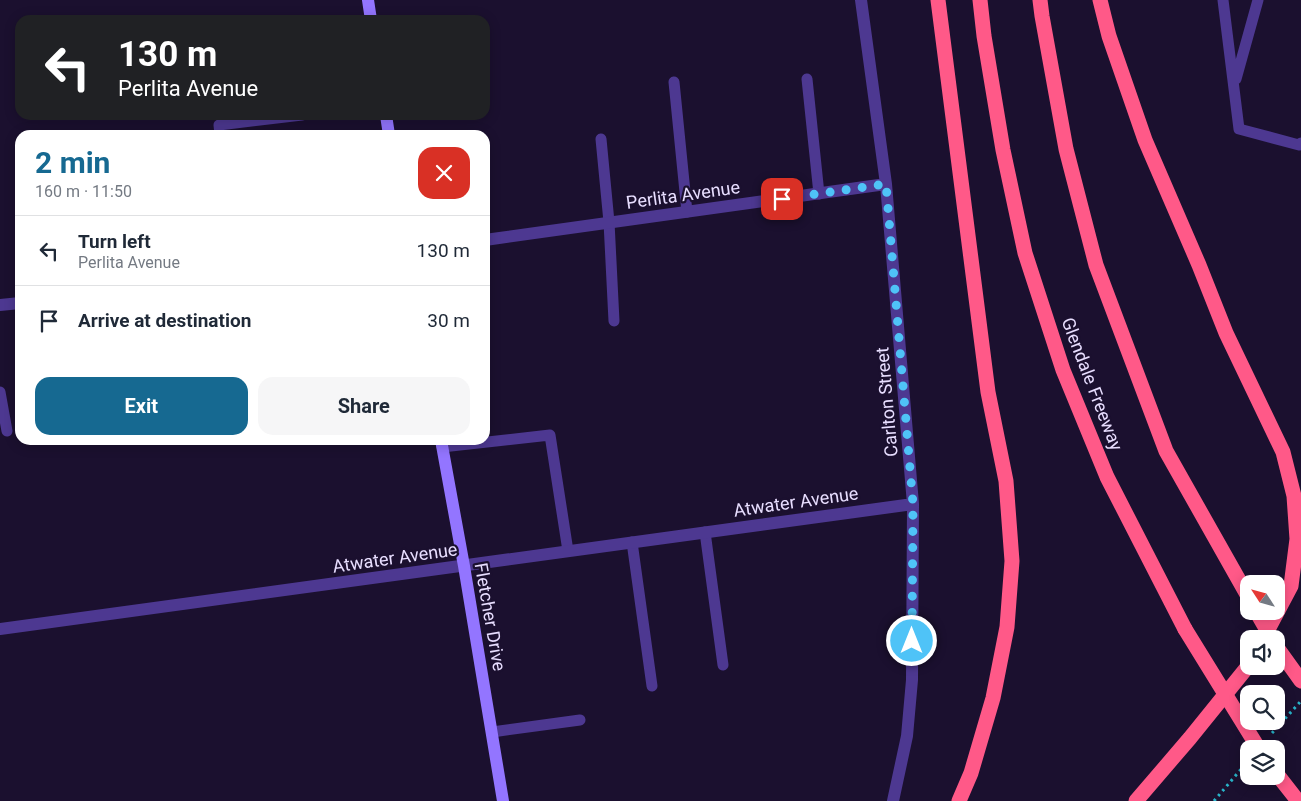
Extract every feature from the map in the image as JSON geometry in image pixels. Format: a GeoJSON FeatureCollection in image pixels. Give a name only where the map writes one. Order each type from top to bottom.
{"type":"FeatureCollection","features":[{"type":"Feature","properties":{"kind":"highway"},"geometry":{"type":"LineString","coordinates":[[938,0],[988,392],[1006,480],[1012,561],[1007,628],[993,698],[971,773],[959,801]]}},
{"type":"Feature","properties":{"kind":"highway","name":"Glendale Freeway"},"geometry":{"type":"LineString","coordinates":[[980,0],[984,36],[1003,150],[1023,244],[1057,352],[1108,477],[1185,629],[1253,740]]}},
{"type":"Feature","properties":{"kind":"highway"},"geometry":{"type":"LineString","coordinates":[[1040,0],[1066,149],[1096,265],[1166,451],[1240,583]]}},
{"type":"Feature","properties":{"kind":"highway"},"geometry":{"type":"LineString","coordinates":[[1100,0],[1109,36],[1145,140],[1200,265],[1226,333],[1283,452],[1290,478],[1294,496],[1297,539],[1291,586],[1268,630]]}},
{"type":"Feature","properties":{"kind":"highway"},"geometry":{"type":"LineString","coordinates":[[1285,659],[1301,681]]}},
{"type":"Feature","properties":{"kind":"highway"},"geometry":{"type":"LineString","coordinates":[[1136,801],[1240,675]]}},
{"type":"Feature","properties":{"kind":"highway"},"geometry":{"type":"LineString","coordinates":[[1285,784],[1298,801]]}},
{"type":"Feature","properties":{"kind":"main road"},"geometry":{"type":"LineString","coordinates":[[368,0],[370,15]]}},
{"type":"Feature","properties":{"kind":"main road","name":"Fletcher Drive"},"geometry":{"type":"LineString","coordinates":[[441,445],[464,566],[503,801]]}},
{"type":"Feature","properties":{"kind":"street","name":"Carlton Street"},"geometry":{"type":"LineString","coordinates":[[861,0],[886,184],[913,504],[912,680],[907,736],[893,801]]}},
{"type":"Feature","properties":{"kind":"street","name":"Perlita Avenue"},"geometry":{"type":"LineString","coordinates":[[490,239],[886,184]]}},
{"type":"Feature","properties":{"kind":"street"},"geometry":{"type":"LineString","coordinates":[[0,305],[15,303]]}},
{"type":"Feature","properties":{"kind":"street","name":"Atwater Avenue"},"geometry":{"type":"LineString","coordinates":[[0,629],[913,504]]}},
{"type":"Feature","properties":{"kind":"lane"},"geometry":{"type":"LineString","coordinates":[[1223,0],[1239,129],[1299,145],[1301,143]]}},
{"type":"Feature","properties":{"kind":"lane"},"geometry":{"type":"LineString","coordinates":[[1234,86],[1258,0]]}},
{"type":"Feature","properties":{"kind":"lane"},"geometry":{"type":"LineString","coordinates":[[807,79],[819,194]]}},
{"type":"Feature","properties":{"kind":"lane"},"geometry":{"type":"LineString","coordinates":[[674,82],[688,212]]}},
{"type":"Feature","properties":{"kind":"lane"},"geometry":{"type":"LineString","coordinates":[[220,130],[219,125],[260,120]]}},
{"type":"Feature","properties":{"kind":"lane"},"geometry":{"type":"LineString","coordinates":[[601,140],[609,222],[614,321]]}},
{"type":"Feature","properties":{"kind":"lane"},"geometry":{"type":"LineString","coordinates":[[0,392],[7,431]]}},
{"type":"Feature","properties":{"kind":"lane"},"geometry":{"type":"LineString","coordinates":[[490,440],[550,435],[568,551]]}},
{"type":"Feature","properties":{"kind":"lane"},"geometry":{"type":"LineString","coordinates":[[705,532],[723,665]]}},
{"type":"Feature","properties":{"kind":"lane"},"geometry":{"type":"LineString","coordinates":[[632,542],[652,686]]}},
{"type":"Feature","properties":{"kind":"lane"},"geometry":{"type":"LineString","coordinates":[[492,732],[580,720]]}},
{"type":"Feature","properties":{"kind":"path"},"geometry":{"type":"LineString","coordinates":[[1270,735],[1301,701]]}},
{"type":"Feature","properties":{"kind":"path"},"geometry":{"type":"LineString","coordinates":[[1214,801],[1240,771]]}},
{"type":"Feature","properties":{"kind":"pier"},"geometry":{"type":"Polygon","coordinates":[[[1301,727],[1301,801],[1239,801],[1252,785],[1285,785],[1285,745],[1301,727]]]}},
{"type":"Feature","properties":{"kind":"route"},"geometry":{"type":"LineString","coordinates":[[782,199],[886,184],[913,504],[912,641]]}}]}
